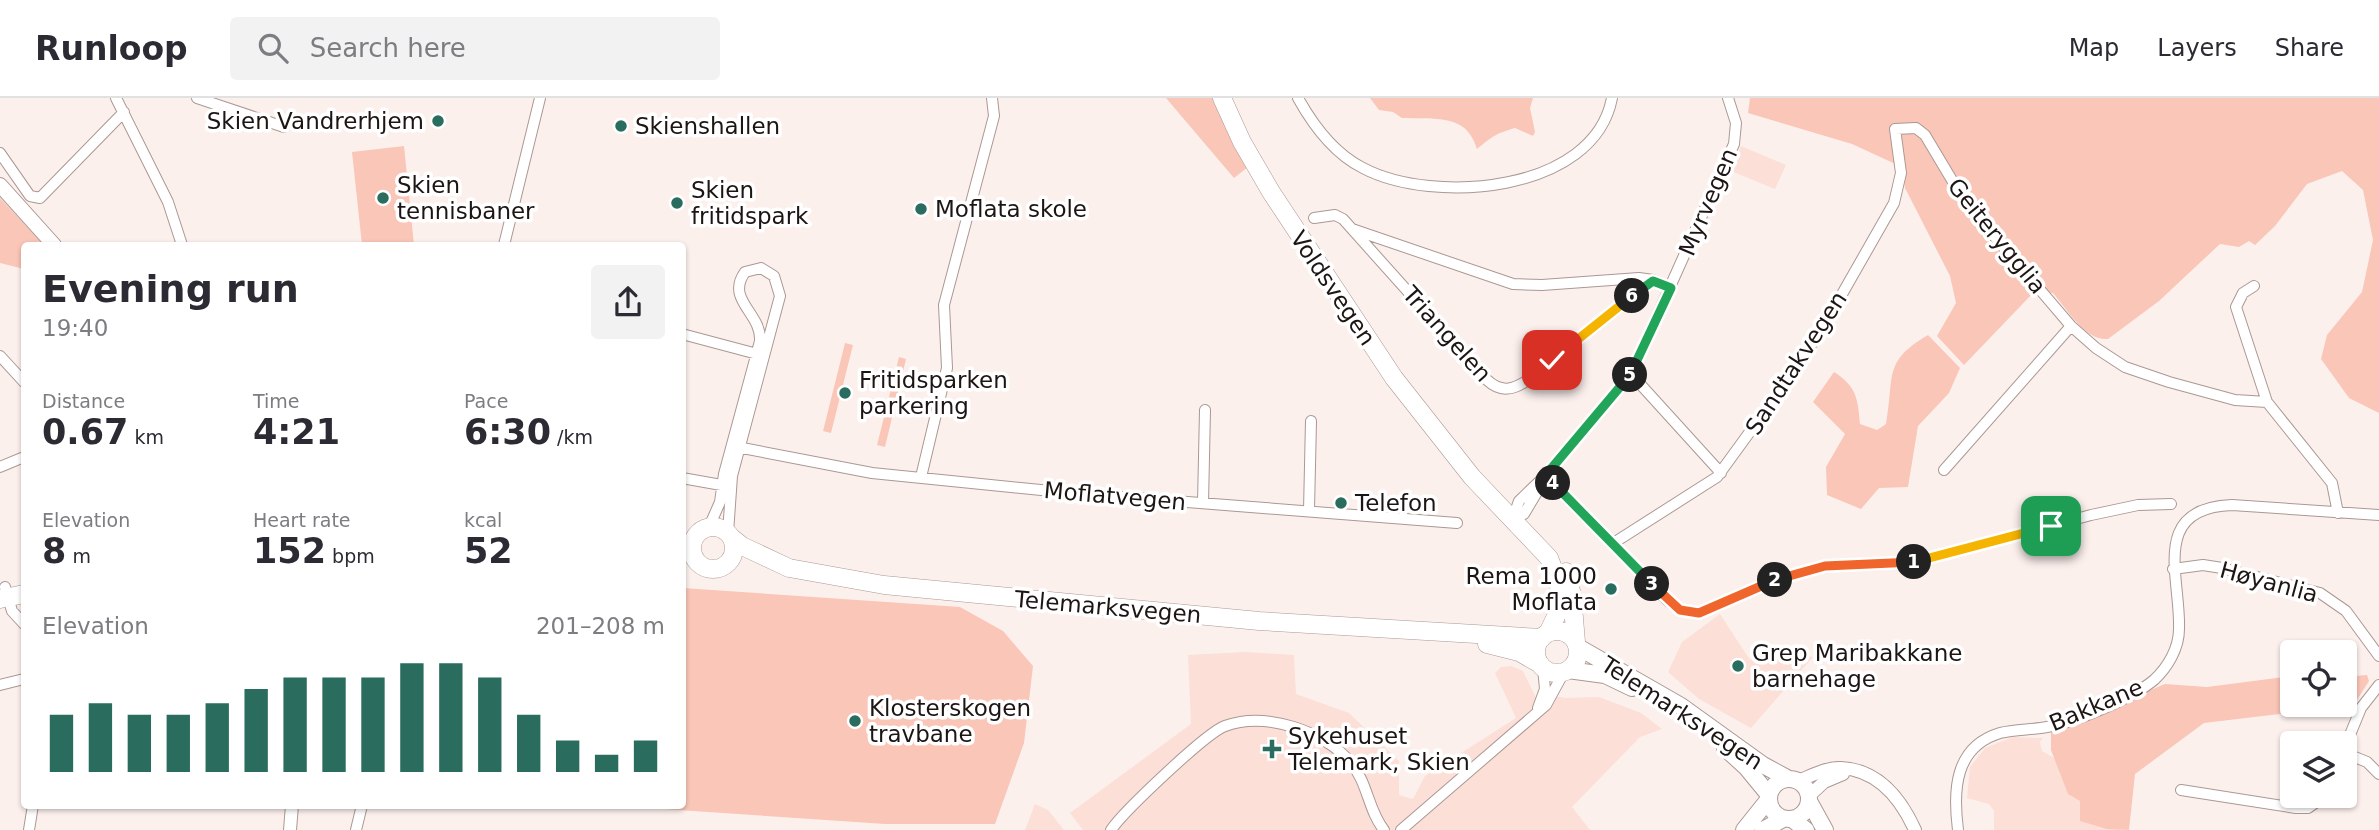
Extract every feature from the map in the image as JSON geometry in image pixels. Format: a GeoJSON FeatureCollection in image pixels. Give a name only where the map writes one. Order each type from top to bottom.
{"type":"FeatureCollection","features":[{"type":"Feature","properties":{"kind":"highway","name":"Voldsvegen"},"geometry":{"type":"LineString","coordinates":[[1222,98],[1254,164],[1294,229],[1406,396],[1463,465],[1551,546],[1567,575],[1577,644]]}},
{"type":"Feature","properties":{"kind":"highway","name":"Voldsvegen"},"geometry":{"type":"LineString","coordinates":[[1518,513],[1549,558],[1559,584],[1559,616],[1545,636]]}},
{"type":"Feature","properties":{"kind":"highway","name":"Telemarksvegen"},"geometry":{"type":"LineString","coordinates":[[785,566],[742,546],[730,535],[709,527],[688,542],[692,551],[690,561],[711,569],[721,568],[730,562],[785,566],[844,579],[924,589],[1233,619],[1433,633],[1545,636]]}},
{"type":"Feature","properties":{"kind":"highway"},"geometry":{"type":"LineString","coordinates":[[730,535],[734,553],[730,562]]}},
{"type":"Feature","properties":{"kind":"highway"},"geometry":{"type":"LineString","coordinates":[[1562,632],[1577,644],[1578,658],[1566,671],[1553,673],[1541,666],[1537,648],[1545,636],[1562,632]]}},
{"type":"Feature","properties":{"kind":"highway","name":"Telemarksvegen"},"geometry":{"type":"LineString","coordinates":[[1433,633],[1510,649],[1541,666]]}},
{"type":"Feature","properties":{"kind":"main road"},"geometry":{"type":"LineString","coordinates":[[0,185],[51,242]]}},
{"type":"Feature","properties":{"kind":"main road","name":"Telemarksvegen"},"geometry":{"type":"LineString","coordinates":[[1577,644],[1681,706],[1763,765],[1793,780]]}},
{"type":"Feature","properties":{"kind":"main road","name":"Telemarksvegen"},"geometry":{"type":"LineString","coordinates":[[1566,671],[1605,675],[1696,726],[1746,767],[1768,798]]}},
{"type":"Feature","properties":{"kind":"main road"},"geometry":{"type":"LineString","coordinates":[[1744,830],[1776,783],[1793,780],[1809,799],[1825,830]]}},
{"type":"Feature","properties":{"kind":"main road"},"geometry":{"type":"LineString","coordinates":[[1768,798],[1774,814],[1806,830]]}},
{"type":"Feature","properties":{"kind":"main road"},"geometry":{"type":"LineString","coordinates":[[1763,830],[1804,813],[1809,799]]}},
{"type":"Feature","properties":{"kind":"street"},"geometry":{"type":"LineString","coordinates":[[118,98],[168,202],[181,242]]}},
{"type":"Feature","properties":{"kind":"street"},"geometry":{"type":"LineString","coordinates":[[197,98],[284,127]]}},
{"type":"Feature","properties":{"kind":"street"},"geometry":{"type":"LineString","coordinates":[[506,242],[540,98]]}},
{"type":"Feature","properties":{"kind":"street"},"geometry":{"type":"LineString","coordinates":[[921,477],[947,369],[944,305],[995,116],[992,98]]}},
{"type":"Feature","properties":{"kind":"street"},"geometry":{"type":"LineString","coordinates":[[1298,98],[1318,129],[1359,166],[1393,180],[1458,188],[1502,183],[1562,162],[1597,134],[1612,98]]}},
{"type":"Feature","properties":{"kind":"street","name":"Myrvegen"},"geometry":{"type":"LineString","coordinates":[[1518,513],[1545,476],[1631,374],[1734,144],[1736,123],[1728,98]]}},
{"type":"Feature","properties":{"kind":"street"},"geometry":{"type":"LineString","coordinates":[[0,153],[30,196],[40,198],[124,112]]}},
{"type":"Feature","properties":{"kind":"street","name":"Geiterygglia"},"geometry":{"type":"LineString","coordinates":[[1895,129],[1916,128],[1925,135],[1958,194],[2071,326],[2125,367],[2202,392],[2235,400],[2267,402]]}},
{"type":"Feature","properties":{"kind":"street","name":"Sandtakvegen"},"geometry":{"type":"LineString","coordinates":[[1612,544],[1721,473],[1825,324],[1889,215],[1901,173],[1895,129]]}},
{"type":"Feature","properties":{"kind":"street","name":"Triangelen"},"geometry":{"type":"LineString","coordinates":[[1314,218],[1335,215],[1352,229],[1487,380],[1502,389],[1515,388],[1528,380],[1653,281]]}},
{"type":"Feature","properties":{"kind":"street","name":"Triangelen"},"geometry":{"type":"LineString","coordinates":[[1352,229],[1513,284],[1542,285],[1639,278],[1671,288]]}},
{"type":"Feature","properties":{"kind":"street"},"geometry":{"type":"LineString","coordinates":[[709,527],[715,519],[726,486],[760,354],[778,306],[780,288],[771,272],[756,267],[742,275],[737,292],[760,326],[760,354]]}},
{"type":"Feature","properties":{"kind":"street"},"geometry":{"type":"LineString","coordinates":[[2254,286],[2243,293],[2236,307],[2267,402],[2332,483],[2339,503],[2338,513]]}},
{"type":"Feature","properties":{"kind":"street"},"geometry":{"type":"LineString","coordinates":[[1944,470],[2071,326]]}},
{"type":"Feature","properties":{"kind":"street"},"geometry":{"type":"LineString","coordinates":[[686,335],[760,354]]}},
{"type":"Feature","properties":{"kind":"street"},"geometry":{"type":"LineString","coordinates":[[0,356],[21,379]]}},
{"type":"Feature","properties":{"kind":"street"},"geometry":{"type":"LineString","coordinates":[[1631,374],[1721,473]]}},
{"type":"Feature","properties":{"kind":"street"},"geometry":{"type":"LineString","coordinates":[[1203,503],[1205,410]]}},
{"type":"Feature","properties":{"kind":"street"},"geometry":{"type":"LineString","coordinates":[[1309,510],[1311,421]]}},
{"type":"Feature","properties":{"kind":"street","name":"Moflatvegen"},"geometry":{"type":"LineString","coordinates":[[737,447],[872,473],[1457,523]]}},
{"type":"Feature","properties":{"kind":"street"},"geometry":{"type":"LineString","coordinates":[[0,467],[21,458]]}},
{"type":"Feature","properties":{"kind":"street"},"geometry":{"type":"LineString","coordinates":[[1545,476],[1674,605],[1686,612],[1699,613],[1764,584],[1825,566],[1912,563],[2091,515],[2138,505],[2171,504]]}},
{"type":"Feature","properties":{"kind":"street"},"geometry":{"type":"LineString","coordinates":[[686,479],[726,486]]}},
{"type":"Feature","properties":{"kind":"street"},"geometry":{"type":"LineString","coordinates":[[726,486],[730,535]]}},
{"type":"Feature","properties":{"kind":"street","name":"Bakkane"},"geometry":{"type":"LineString","coordinates":[[1958,830],[1956,778],[1968,754],[1981,743],[1999,734],[2047,727],[2074,719],[2141,688],[2164,669],[2174,651],[2179,630],[2173,569],[2174,546],[2181,531],[2195,516],[2213,507],[2246,505],[2379,515]]}},
{"type":"Feature","properties":{"kind":"street","name":"Høyanlia"},"geometry":{"type":"LineString","coordinates":[[2173,569],[2203,565],[2222,568],[2320,593],[2346,611],[2379,656]]}},
{"type":"Feature","properties":{"kind":"street"},"geometry":{"type":"LineString","coordinates":[[8,593],[12,611],[21,621]]}},
{"type":"Feature","properties":{"kind":"street"},"geometry":{"type":"LineString","coordinates":[[1533,716],[1545,689],[1541,666]]}},
{"type":"Feature","properties":{"kind":"street"},"geometry":{"type":"LineString","coordinates":[[1111,830],[1198,744],[1224,726],[1244,723],[1301,729],[1332,745],[1352,763],[1363,781],[1375,816],[1386,830],[1398,830],[1546,705],[1566,671]]}},
{"type":"Feature","properties":{"kind":"street"},"geometry":{"type":"LineString","coordinates":[[0,685],[21,680]]}},
{"type":"Feature","properties":{"kind":"street"},"geometry":{"type":"LineString","coordinates":[[2352,731],[2361,708],[2379,685]]}},
{"type":"Feature","properties":{"kind":"street"},"geometry":{"type":"LineString","coordinates":[[2357,757],[2379,774]]}},
{"type":"Feature","properties":{"kind":"street"},"geometry":{"type":"LineString","coordinates":[[1793,780],[1832,769],[1842,768],[1861,773],[1884,784],[1893,793],[1915,830]]}},
{"type":"Feature","properties":{"kind":"street"},"geometry":{"type":"LineString","coordinates":[[1809,799],[1824,782],[1835,776],[1861,773]]}},
{"type":"Feature","properties":{"kind":"street"},"geometry":{"type":"LineString","coordinates":[[2180,790],[2280,806]]}},
{"type":"Feature","properties":{"kind":"street"},"geometry":{"type":"LineString","coordinates":[[29,830],[32,809]]}},
{"type":"Feature","properties":{"kind":"street"},"geometry":{"type":"LineString","coordinates":[[290,830],[292,809]]}},
{"type":"Feature","properties":{"kind":"street"},"geometry":{"type":"LineString","coordinates":[[356,830],[361,809]]}},
{"type":"Feature","properties":{"kind":"shaded area"},"geometry":{"type":"Polygon","coordinates":[[[1166,98],[1229,98],[1257,160],[1234,178],[1166,98]]]}},
{"type":"Feature","properties":{"kind":"shaded area"},"geometry":{"type":"Polygon","coordinates":[[[1370,98],[1533,98],[1530,108],[1535,132],[1533,136],[1515,128],[1494,136],[1477,149],[1472,137],[1457,123],[1437,119],[1402,118],[1393,112],[1379,110],[1370,98]]]}},
{"type":"Feature","properties":{"kind":"shaded area"},"geometry":{"type":"Polygon","coordinates":[[[1750,98],[2379,98],[2379,413],[2349,398],[2321,359],[2327,335],[2362,292],[2373,240],[2363,190],[2342,171],[2307,184],[2275,226],[2255,245],[2249,241],[2239,247],[2220,244],[2159,301],[2108,339],[2084,330],[2053,293],[2035,291],[1964,365],[1937,336],[1956,303],[1950,276],[1905,188],[1902,167],[1852,144],[1748,113],[1750,98]]]}},
{"type":"Feature","properties":{"kind":"shaded area","name":"Skien tennisbaner"},"geometry":{"type":"Polygon","coordinates":[[[404,146],[414,242],[362,242],[352,152],[404,146]]]}},
{"type":"Feature","properties":{"kind":"shaded area"},"geometry":{"type":"Polygon","coordinates":[[[1741,146],[1786,165],[1775,189],[1731,171],[1741,146]]]}},
{"type":"Feature","properties":{"kind":"shaded area"},"geometry":{"type":"Polygon","coordinates":[[[0,198],[41,242],[21,242],[21,268],[0,263],[0,198]]]}},
{"type":"Feature","properties":{"kind":"shaded area"},"geometry":{"type":"Polygon","coordinates":[[[1928,335],[1960,368],[1949,393],[1918,426],[1908,487],[1879,488],[1861,509],[1827,495],[1826,467],[1845,434],[1813,402],[1834,372],[1847,382],[1854,393],[1860,424],[1877,430],[1886,424],[1891,382],[1897,362],[1913,345],[1928,335]]]}},
{"type":"Feature","properties":{"kind":"shaded area"},"geometry":{"type":"Polygon","coordinates":[[[845,343],[853,345],[831,433],[823,431],[845,343]]]}},
{"type":"Feature","properties":{"kind":"shaded area"},"geometry":{"type":"Polygon","coordinates":[[[899,357],[906,359],[885,447],[877,445],[899,357]]]}},
{"type":"Feature","properties":{"kind":"shaded area","name":"Klosterskogen travbane"},"geometry":{"type":"Polygon","coordinates":[[[686,588],[960,607],[1003,631],[1033,666],[1024,743],[995,824],[885,824],[663,809],[686,809],[686,588]]]}},
{"type":"Feature","properties":{"kind":"shaded area","name":"Grep Maribakkane barnehage"},"geometry":{"type":"Polygon","coordinates":[[[1720,614],[1750,660],[1767,648],[1813,657],[1751,728],[1699,699],[1668,672],[1682,642],[1720,614]]]}},
{"type":"Feature","properties":{"kind":"shaded area","name":"Sykehuset Telemark, Skien"},"geometry":{"type":"Polygon","coordinates":[[[1246,652],[1294,655],[1296,694],[1349,713],[1399,761],[1399,795],[1413,799],[1425,776],[1516,718],[1495,673],[1501,667],[1511,666],[1523,671],[1536,698],[1540,693],[1565,698],[1599,697],[1641,713],[1662,729],[1640,737],[1572,807],[1590,830],[1083,830],[1070,813],[1191,724],[1188,655],[1246,652]]]}},
{"type":"Feature","properties":{"kind":"shaded area"},"geometry":{"type":"Polygon","coordinates":[[[2367,675],[2369,681],[2357,700],[2357,676],[2367,675]]]}},
{"type":"Feature","properties":{"kind":"shaded area"},"geometry":{"type":"Polygon","coordinates":[[[2280,678],[2280,714],[2204,723],[2135,774],[2129,830],[2107,829],[2080,821],[2080,801],[2068,794],[2051,750],[2051,732],[2165,684],[2207,687],[2280,678]]]}},
{"type":"Feature","properties":{"kind":"shaded area"},"geometry":{"type":"Polygon","coordinates":[[[2013,737],[2043,738],[2040,742],[2042,751],[2066,765],[2122,830],[1994,830],[1994,811],[1989,804],[1967,798],[1970,767],[1985,748],[2013,737]]]}},
{"type":"Feature","properties":{"kind":"shaded area"},"geometry":{"type":"Polygon","coordinates":[[[1035,804],[1048,810],[1064,830],[1025,830],[1035,804]]]}},
{"type":"Feature","properties":{"kind":"place","name":"Skien Vandrerhjem"},"geometry":{"type":"Point","coordinates":[438,121]}},
{"type":"Feature","properties":{"kind":"place","name":"Skienshallen"},"geometry":{"type":"Point","coordinates":[621,126]}},
{"type":"Feature","properties":{"kind":"place","name":"Skien tennisbaner"},"geometry":{"type":"Point","coordinates":[383,198]}},
{"type":"Feature","properties":{"kind":"place","name":"Skien fritidspark"},"geometry":{"type":"Point","coordinates":[677,203]}},
{"type":"Feature","properties":{"kind":"place","name":"Moflata skole"},"geometry":{"type":"Point","coordinates":[921,209]}},
{"type":"Feature","properties":{"kind":"place","name":"Fritidsparken parkering"},"geometry":{"type":"Point","coordinates":[845,393]}},
{"type":"Feature","properties":{"kind":"place","name":"Telefon"},"geometry":{"type":"Point","coordinates":[1341,503]}},
{"type":"Feature","properties":{"kind":"place","name":"Rema 1000 Moflata"},"geometry":{"type":"Point","coordinates":[1611,589]}},
{"type":"Feature","properties":{"kind":"place","name":"Grep Maribakkane barnehage"},"geometry":{"type":"Point","coordinates":[1738,666]}},
{"type":"Feature","properties":{"kind":"place","name":"Klosterskogen travbane"},"geometry":{"type":"Point","coordinates":[855,721]}},
{"type":"Feature","properties":{"kind":"place","name":"Sykehuset Telemark, Skien"},"geometry":{"type":"Point","coordinates":[1272,749]}},
{"type":"Feature","properties":{"kind":"route"},"geometry":{"type":"LineString","coordinates":[[1552,360],[1653,281],[1671,288],[1623,386],[1545,476],[1667,600],[1680,610],[1692,614],[1715,608],[1764,584],[1810,569],[1849,564],[1912,563],[2051,526]]}}]}
